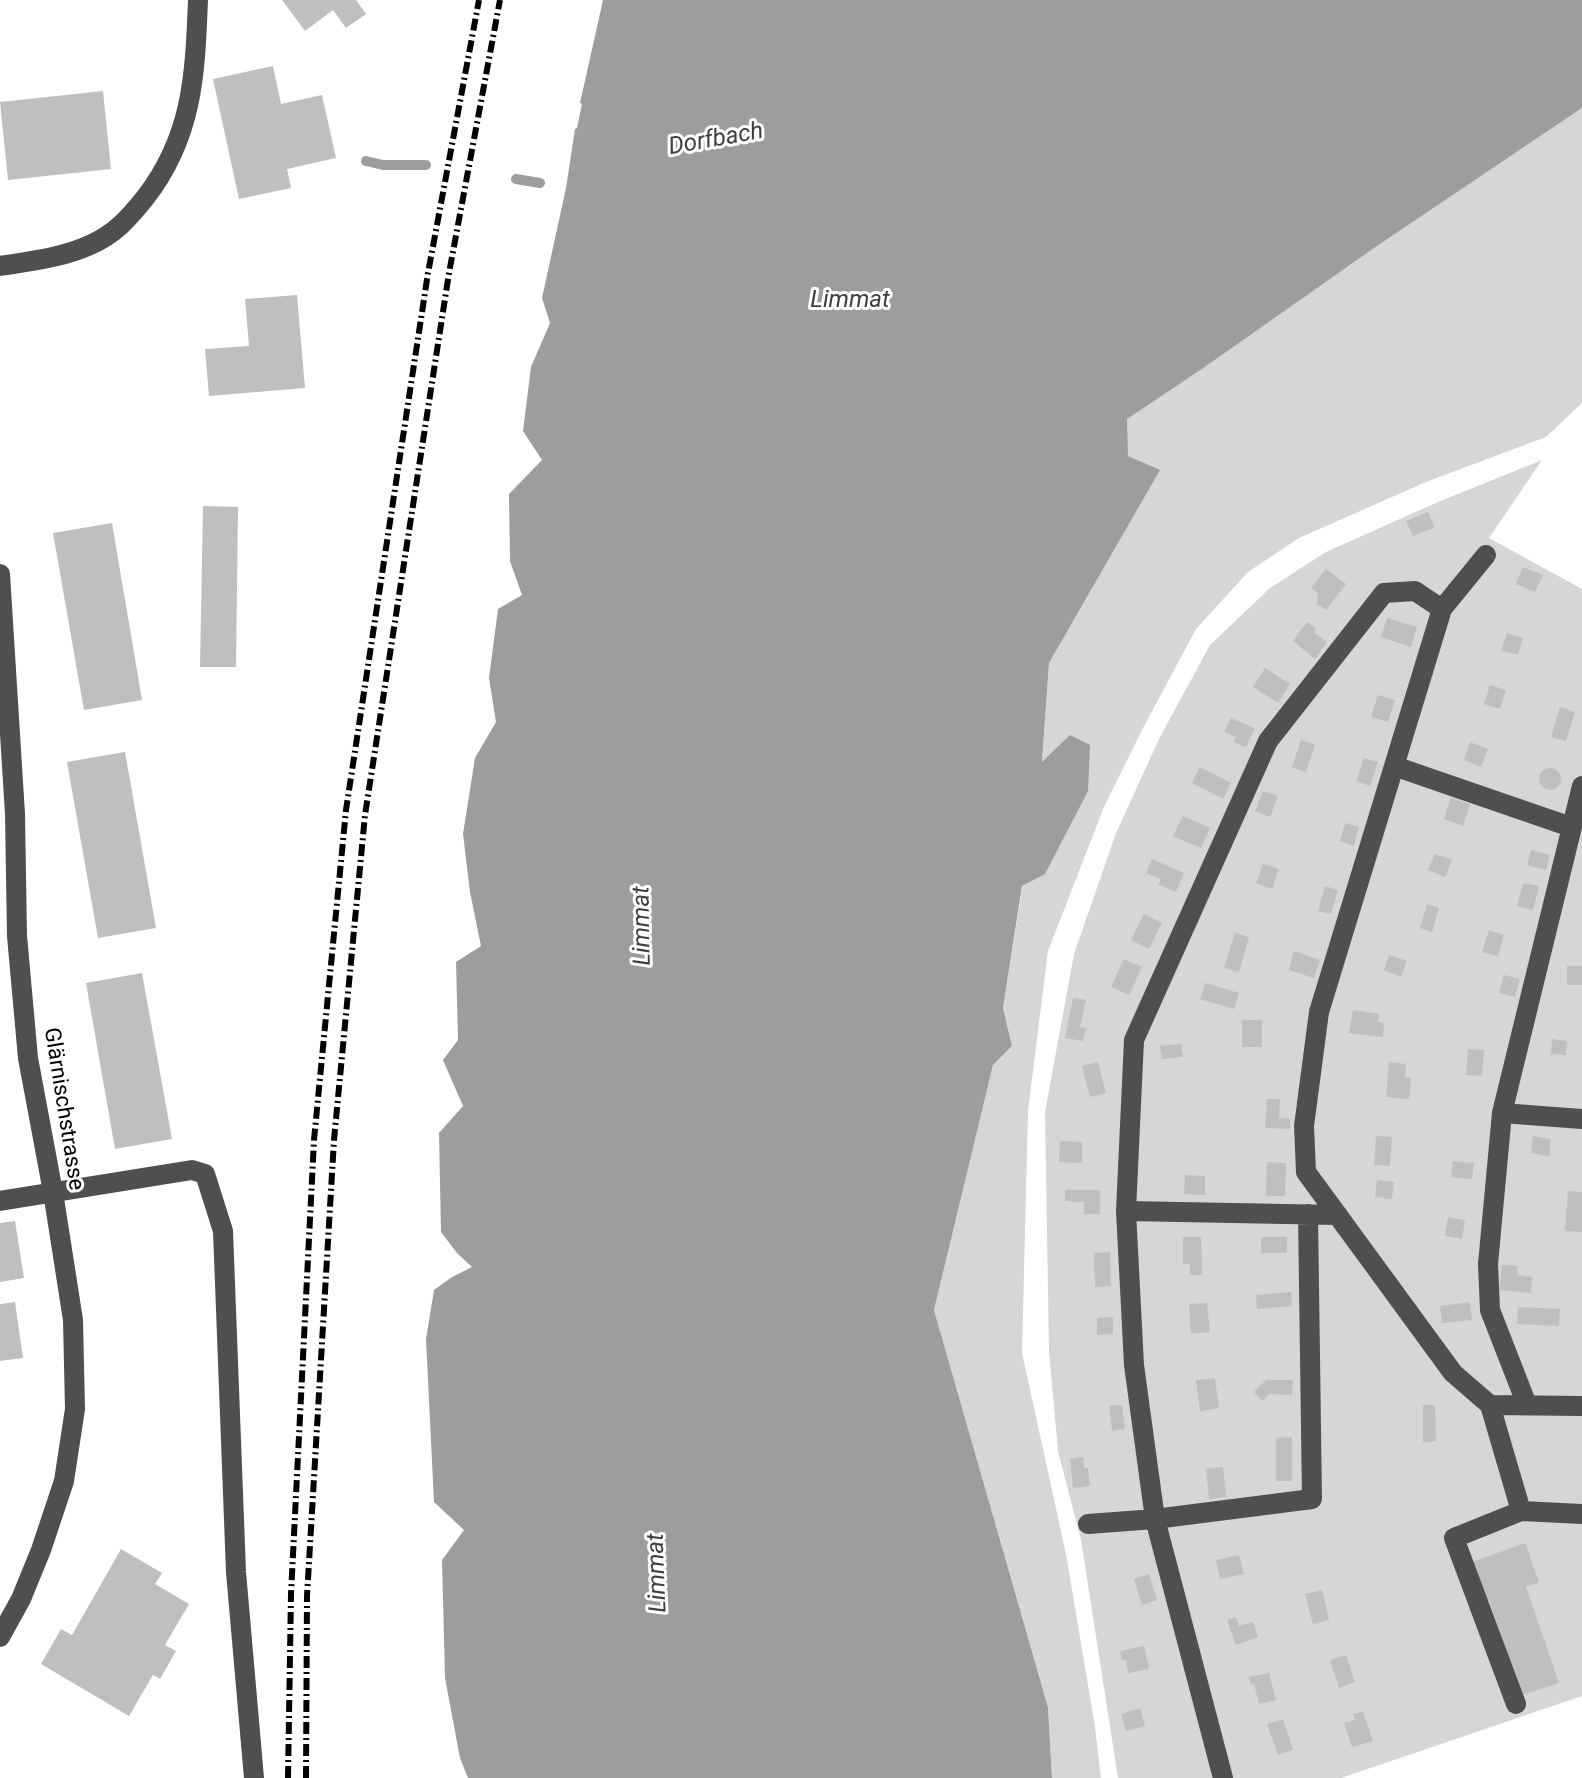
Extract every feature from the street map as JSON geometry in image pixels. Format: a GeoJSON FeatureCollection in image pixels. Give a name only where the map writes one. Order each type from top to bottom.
{"type":"FeatureCollection","features":[{"type":"Feature","properties":{"kind":"street"},"geometry":{"type":"LineString","coordinates":[[0,266],[52,258],[91,245],[124,225],[162,175],[185,123],[196,64],[198,0]]}},
{"type":"Feature","properties":{"kind":"street"},"geometry":{"type":"LineString","coordinates":[[1486,555],[1442,609],[1319,1012],[1304,1126],[1306,1172],[1453,1373],[1490,1405],[1521,1511]]}},
{"type":"Feature","properties":{"kind":"street","name":"Glärnischstrasse"},"geometry":{"type":"LineString","coordinates":[[0,574],[15,814],[17,936],[28,1058],[73,1320],[75,1409],[64,1481],[21,1599],[0,1637]]}},
{"type":"Feature","properties":{"kind":"street"},"geometry":{"type":"LineString","coordinates":[[1223,1778],[1155,1519],[1134,1365],[1126,1211],[1134,1040],[1268,741],[1384,593],[1415,591],[1442,609]]}},
{"type":"Feature","properties":{"kind":"street"},"geometry":{"type":"LineString","coordinates":[[1394,766],[1571,827]]}},
{"type":"Feature","properties":{"kind":"street"},"geometry":{"type":"LineString","coordinates":[[1527,1405],[1490,1310],[1488,1264],[1502,1113],[1582,786]]}},
{"type":"Feature","properties":{"kind":"street"},"geometry":{"type":"LineString","coordinates":[[1502,1113],[1582,1119]]}},
{"type":"Feature","properties":{"kind":"street"},"geometry":{"type":"LineString","coordinates":[[0,1201],[192,1170],[205,1174],[223,1231],[236,1572],[254,1778]]}},
{"type":"Feature","properties":{"kind":"street"},"geometry":{"type":"LineString","coordinates":[[1126,1211],[1338,1215]]}},
{"type":"Feature","properties":{"kind":"street"},"geometry":{"type":"LineString","coordinates":[[1088,1524],[1155,1519],[1312,1499],[1308,1214]]}},
{"type":"Feature","properties":{"kind":"street"},"geometry":{"type":"LineString","coordinates":[[1490,1405],[1582,1406]]}},
{"type":"Feature","properties":{"kind":"street"},"geometry":{"type":"LineString","coordinates":[[1516,1704],[1454,1538],[1521,1511],[1582,1514]]}},
{"type":"Feature","properties":{"kind":"shaded area"},"geometry":{"type":"Polygon","coordinates":[[[1582,108],[1582,403],[1546,437],[1426,482],[1299,538],[1248,572],[1196,629],[1143,728],[1104,807],[1048,951],[1028,1111],[1022,1353],[1066,1554],[1101,1778],[1052,1778],[1048,1706],[934,1310],[993,1065],[1012,1046],[1003,1008],[1042,764],[1049,663],[1159,471],[1128,456],[1126,419],[1582,108]]]}},
{"type":"Feature","properties":{"kind":"shaded area"},"geometry":{"type":"Polygon","coordinates":[[[1542,460],[1489,538],[1582,589],[1582,1696],[1341,1778],[1118,1778],[1081,1540],[1058,1451],[1049,1351],[1045,1112],[1074,954],[1116,833],[1160,737],[1210,645],[1270,588],[1326,552],[1542,460]]]}},
{"type":"Feature","properties":{"kind":"water","name":"Limmat"},"geometry":{"type":"Polygon","coordinates":[[[603,0],[1582,0],[1582,108],[1127,419],[1128,456],[1160,470],[1049,663],[1042,762],[1070,735],[1090,745],[1088,791],[1045,874],[1022,886],[1003,1008],[1012,1046],[993,1065],[934,1310],[1048,1707],[1052,1778],[468,1778],[460,1758],[445,1678],[442,1560],[464,1530],[434,1502],[426,1339],[434,1290],[472,1267],[441,1232],[439,1133],[463,1106],[443,1060],[458,1040],[456,962],[481,946],[463,834],[475,758],[496,722],[489,678],[498,609],[522,595],[510,561],[509,494],[542,460],[523,431],[531,367],[550,323],[542,298],[603,0]]]}},
{"type":"Feature","properties":{"kind":"building"},"geometry":{"type":"Polygon","coordinates":[[[282,0],[356,0],[366,14],[346,28],[333,10],[305,31],[282,0]]]}},
{"type":"Feature","properties":{"kind":"building"},"geometry":{"type":"Polygon","coordinates":[[[273,66],[281,104],[322,95],[336,158],[287,169],[291,188],[239,199],[213,79],[273,66]]]}},
{"type":"Feature","properties":{"kind":"building"},"geometry":{"type":"Polygon","coordinates":[[[103,91],[111,169],[8,180],[0,102],[103,91]]]}},
{"type":"Feature","properties":{"kind":"building"},"geometry":{"type":"Polygon","coordinates":[[[297,295],[305,388],[209,396],[205,349],[249,346],[245,299],[297,295]]]}},
{"type":"Feature","properties":{"kind":"building"},"geometry":{"type":"Polygon","coordinates":[[[203,506],[238,507],[236,667],[200,667],[203,506]]]}},
{"type":"Feature","properties":{"kind":"building"},"geometry":{"type":"Polygon","coordinates":[[[1428,512],[1435,527],[1413,536],[1406,521],[1428,512]]]}},
{"type":"Feature","properties":{"kind":"building"},"geometry":{"type":"Polygon","coordinates":[[[112,523],[142,700],[84,710],[53,533],[112,523]]]}},
{"type":"Feature","properties":{"kind":"building"},"geometry":{"type":"Polygon","coordinates":[[[1523,567],[1543,575],[1535,592],[1516,584],[1523,567]]]}},
{"type":"Feature","properties":{"kind":"building"},"geometry":{"type":"Polygon","coordinates":[[[1326,569],[1346,584],[1326,610],[1317,604],[1318,593],[1311,588],[1326,569]]]}},
{"type":"Feature","properties":{"kind":"building"},"geometry":{"type":"Polygon","coordinates":[[[1387,618],[1417,627],[1411,647],[1381,637],[1387,618]]]}},
{"type":"Feature","properties":{"kind":"building"},"geometry":{"type":"Polygon","coordinates":[[[1307,622],[1327,642],[1315,659],[1293,641],[1307,622]]]}},
{"type":"Feature","properties":{"kind":"building"},"geometry":{"type":"Polygon","coordinates":[[[1507,633],[1523,638],[1518,655],[1501,651],[1507,633]]]}},
{"type":"Feature","properties":{"kind":"building"},"geometry":{"type":"Polygon","coordinates":[[[1265,668],[1290,684],[1278,703],[1253,687],[1265,668]]]}},
{"type":"Feature","properties":{"kind":"building"},"geometry":{"type":"Polygon","coordinates":[[[1490,685],[1506,690],[1500,709],[1484,704],[1490,685]]]}},
{"type":"Feature","properties":{"kind":"building"},"geometry":{"type":"Polygon","coordinates":[[[1378,695],[1395,700],[1388,722],[1371,717],[1378,695]]]}},
{"type":"Feature","properties":{"kind":"building"},"geometry":{"type":"Polygon","coordinates":[[[1560,707],[1575,712],[1566,741],[1551,737],[1560,707]]]}},
{"type":"Feature","properties":{"kind":"building"},"geometry":{"type":"Polygon","coordinates":[[[1231,718],[1255,728],[1246,747],[1233,742],[1236,737],[1224,732],[1231,718]]]}},
{"type":"Feature","properties":{"kind":"building"},"geometry":{"type":"Polygon","coordinates":[[[1301,740],[1315,745],[1306,772],[1292,767],[1301,740]]]}},
{"type":"Feature","properties":{"kind":"building"},"geometry":{"type":"Polygon","coordinates":[[[1470,742],[1488,749],[1481,767],[1464,760],[1470,742]]]}},
{"type":"Feature","properties":{"kind":"building"},"geometry":{"type":"Polygon","coordinates":[[[125,752],[156,928],[98,938],[67,762],[125,752]]]}},
{"type":"Feature","properties":{"kind":"building"},"geometry":{"type":"Polygon","coordinates":[[[1364,758],[1378,762],[1370,786],[1356,781],[1364,758]]]}},
{"type":"Feature","properties":{"kind":"building"},"geometry":{"type":"Polygon","coordinates":[[[1200,767],[1231,783],[1223,799],[1192,783],[1200,767]]]}},
{"type":"Feature","properties":{"kind":"building"},"geometry":{"type":"Polygon","coordinates":[[[1550,768],[1558,771],[1561,779],[1558,787],[1550,790],[1542,787],[1539,779],[1542,771],[1550,768]]]}},
{"type":"Feature","properties":{"kind":"building"},"geometry":{"type":"Polygon","coordinates":[[[1263,791],[1278,796],[1270,817],[1255,811],[1263,791]]]}},
{"type":"Feature","properties":{"kind":"building"},"geometry":{"type":"Polygon","coordinates":[[[1451,798],[1470,804],[1463,826],[1444,819],[1451,798]]]}},
{"type":"Feature","properties":{"kind":"building"},"geometry":{"type":"Polygon","coordinates":[[[1183,816],[1210,828],[1201,848],[1173,836],[1183,816]]]}},
{"type":"Feature","properties":{"kind":"building"},"geometry":{"type":"Polygon","coordinates":[[[1345,823],[1359,827],[1354,846],[1340,841],[1345,823]]]}},
{"type":"Feature","properties":{"kind":"building"},"geometry":{"type":"Polygon","coordinates":[[[1531,850],[1550,855],[1546,870],[1527,865],[1531,850]]]}},
{"type":"Feature","properties":{"kind":"building"},"geometry":{"type":"Polygon","coordinates":[[[1435,854],[1452,860],[1445,877],[1428,870],[1435,854]]]}},
{"type":"Feature","properties":{"kind":"building"},"geometry":{"type":"Polygon","coordinates":[[[1152,859],[1184,873],[1176,892],[1158,884],[1161,879],[1146,873],[1152,859]]]}},
{"type":"Feature","properties":{"kind":"building"},"geometry":{"type":"Polygon","coordinates":[[[1263,864],[1279,869],[1272,889],[1256,883],[1263,864]]]}},
{"type":"Feature","properties":{"kind":"building"},"geometry":{"type":"Polygon","coordinates":[[[1523,883],[1539,886],[1533,910],[1517,906],[1523,883]]]}},
{"type":"Feature","properties":{"kind":"building"},"geometry":{"type":"Polygon","coordinates":[[[1325,886],[1338,890],[1331,914],[1318,911],[1325,886]]]}},
{"type":"Feature","properties":{"kind":"building"},"geometry":{"type":"Polygon","coordinates":[[[1427,904],[1439,908],[1432,932],[1420,928],[1427,904]]]}},
{"type":"Feature","properties":{"kind":"building"},"geometry":{"type":"Polygon","coordinates":[[[1144,914],[1162,923],[1149,949],[1131,940],[1144,914]]]}},
{"type":"Feature","properties":{"kind":"building"},"geometry":{"type":"Polygon","coordinates":[[[1489,930],[1504,935],[1498,956],[1482,952],[1489,930]]]}},
{"type":"Feature","properties":{"kind":"building"},"geometry":{"type":"Polygon","coordinates":[[[1235,933],[1249,937],[1239,972],[1224,968],[1235,933]]]}},
{"type":"Feature","properties":{"kind":"building"},"geometry":{"type":"Polygon","coordinates":[[[1294,951],[1320,960],[1314,978],[1289,970],[1294,951]]]}},
{"type":"Feature","properties":{"kind":"building"},"geometry":{"type":"Polygon","coordinates":[[[1389,955],[1407,961],[1401,977],[1384,970],[1389,955]]]}},
{"type":"Feature","properties":{"kind":"building"},"geometry":{"type":"Polygon","coordinates":[[[1124,959],[1142,967],[1129,995],[1111,987],[1124,959]]]}},
{"type":"Feature","properties":{"kind":"building"},"geometry":{"type":"Polygon","coordinates":[[[1567,966],[1582,966],[1582,985],[1567,985],[1567,966]]]}},
{"type":"Feature","properties":{"kind":"building"},"geometry":{"type":"Polygon","coordinates":[[[142,973],[172,1139],[115,1149],[86,983],[142,973]]]}},
{"type":"Feature","properties":{"kind":"building"},"geometry":{"type":"Polygon","coordinates":[[[1504,975],[1520,979],[1515,997],[1499,993],[1504,975]]]}},
{"type":"Feature","properties":{"kind":"building"},"geometry":{"type":"Polygon","coordinates":[[[1205,983],[1239,993],[1234,1009],[1200,999],[1205,983]]]}},
{"type":"Feature","properties":{"kind":"building"},"geometry":{"type":"Polygon","coordinates":[[[1073,998],[1086,1000],[1080,1027],[1086,1028],[1083,1041],[1065,1038],[1073,998]]]}},
{"type":"Feature","properties":{"kind":"building"},"geometry":{"type":"Polygon","coordinates":[[[1353,1010],[1379,1014],[1378,1022],[1384,1023],[1383,1037],[1349,1033],[1353,1010]]]}},
{"type":"Feature","properties":{"kind":"building"},"geometry":{"type":"Polygon","coordinates":[[[1242,1020],[1262,1020],[1262,1047],[1242,1047],[1242,1020]]]}},
{"type":"Feature","properties":{"kind":"building"},"geometry":{"type":"Polygon","coordinates":[[[1552,1039],[1567,1041],[1566,1055],[1551,1054],[1552,1039]]]}},
{"type":"Feature","properties":{"kind":"building"},"geometry":{"type":"Polygon","coordinates":[[[1181,1044],[1183,1057],[1162,1059],[1160,1046],[1181,1044]]]}},
{"type":"Feature","properties":{"kind":"building"},"geometry":{"type":"Polygon","coordinates":[[[1468,1049],[1484,1050],[1482,1076],[1466,1075],[1468,1049]]]}},
{"type":"Feature","properties":{"kind":"building"},"geometry":{"type":"Polygon","coordinates":[[[1098,1062],[1106,1093],[1090,1097],[1082,1066],[1098,1062]]]}},
{"type":"Feature","properties":{"kind":"building"},"geometry":{"type":"Polygon","coordinates":[[[1389,1062],[1406,1064],[1405,1077],[1411,1078],[1409,1099],[1386,1097],[1389,1062]]]}},
{"type":"Feature","properties":{"kind":"building"},"geometry":{"type":"Polygon","coordinates":[[[1267,1099],[1280,1099],[1279,1118],[1290,1119],[1290,1129],[1265,1128],[1267,1099]]]}},
{"type":"Feature","properties":{"kind":"building"},"geometry":{"type":"Polygon","coordinates":[[[1376,1136],[1392,1137],[1390,1166],[1374,1165],[1376,1136]]]}},
{"type":"Feature","properties":{"kind":"building"},"geometry":{"type":"Polygon","coordinates":[[[1533,1136],[1551,1139],[1549,1156],[1531,1153],[1533,1136]]]}},
{"type":"Feature","properties":{"kind":"building"},"geometry":{"type":"Polygon","coordinates":[[[1060,1141],[1082,1142],[1082,1163],[1059,1162],[1060,1141]]]}},
{"type":"Feature","properties":{"kind":"building"},"geometry":{"type":"Polygon","coordinates":[[[1453,1161],[1474,1163],[1472,1179],[1451,1177],[1453,1161]]]}},
{"type":"Feature","properties":{"kind":"building"},"geometry":{"type":"Polygon","coordinates":[[[1267,1162],[1286,1163],[1285,1196],[1266,1196],[1267,1162]]]}},
{"type":"Feature","properties":{"kind":"building"},"geometry":{"type":"Polygon","coordinates":[[[1185,1175],[1205,1176],[1205,1195],[1184,1194],[1185,1175]]]}},
{"type":"Feature","properties":{"kind":"building"},"geometry":{"type":"Polygon","coordinates":[[[1377,1180],[1394,1182],[1392,1199],[1375,1197],[1377,1180]]]}},
{"type":"Feature","properties":{"kind":"building"},"geometry":{"type":"Polygon","coordinates":[[[1065,1190],[1100,1190],[1100,1214],[1084,1214],[1084,1202],[1065,1201],[1065,1190]]]}},
{"type":"Feature","properties":{"kind":"building"},"geometry":{"type":"Polygon","coordinates":[[[1568,1191],[1582,1192],[1582,1232],[1565,1231],[1568,1191]]]}},
{"type":"Feature","properties":{"kind":"building"},"geometry":{"type":"Polygon","coordinates":[[[1448,1217],[1465,1220],[1462,1239],[1445,1236],[1448,1217]]]}},
{"type":"Feature","properties":{"kind":"building"},"geometry":{"type":"Polygon","coordinates":[[[15,1221],[24,1278],[0,1282],[0,1223],[15,1221]]]}},
{"type":"Feature","properties":{"kind":"building"},"geometry":{"type":"Polygon","coordinates":[[[1183,1237],[1201,1237],[1202,1275],[1190,1275],[1190,1264],[1183,1264],[1183,1237]]]}},
{"type":"Feature","properties":{"kind":"building"},"geometry":{"type":"Polygon","coordinates":[[[1261,1237],[1287,1237],[1287,1253],[1261,1253],[1261,1237]]]}},
{"type":"Feature","properties":{"kind":"building"},"geometry":{"type":"Polygon","coordinates":[[[1110,1252],[1111,1286],[1095,1287],[1094,1253],[1110,1252]]]}},
{"type":"Feature","properties":{"kind":"building"},"geometry":{"type":"Polygon","coordinates":[[[1502,1265],[1518,1266],[1517,1275],[1532,1277],[1531,1293],[1499,1290],[1502,1265]]]}},
{"type":"Feature","properties":{"kind":"building"},"geometry":{"type":"Polygon","coordinates":[[[1291,1292],[1292,1306],[1257,1309],[1256,1295],[1291,1292]]]}},
{"type":"Feature","properties":{"kind":"building"},"geometry":{"type":"Polygon","coordinates":[[[15,1302],[23,1358],[0,1361],[0,1304],[15,1302]]]}},
{"type":"Feature","properties":{"kind":"building"},"geometry":{"type":"Polygon","coordinates":[[[1470,1302],[1472,1320],[1442,1323],[1440,1306],[1470,1302]]]}},
{"type":"Feature","properties":{"kind":"building"},"geometry":{"type":"Polygon","coordinates":[[[1207,1303],[1210,1332],[1191,1334],[1189,1304],[1207,1303]]]}},
{"type":"Feature","properties":{"kind":"building"},"geometry":{"type":"Polygon","coordinates":[[[1518,1307],[1560,1309],[1559,1326],[1517,1324],[1518,1307]]]}},
{"type":"Feature","properties":{"kind":"building"},"geometry":{"type":"Polygon","coordinates":[[[1113,1317],[1113,1334],[1097,1335],[1097,1318],[1113,1317]]]}},
{"type":"Feature","properties":{"kind":"building"},"geometry":{"type":"Polygon","coordinates":[[[1215,1378],[1219,1408],[1200,1411],[1196,1380],[1215,1378]]]}},
{"type":"Feature","properties":{"kind":"building"},"geometry":{"type":"Polygon","coordinates":[[[1266,1380],[1293,1380],[1292,1395],[1269,1394],[1263,1401],[1254,1392],[1266,1380]]]}},
{"type":"Feature","properties":{"kind":"building"},"geometry":{"type":"Polygon","coordinates":[[[1122,1405],[1125,1429],[1112,1431],[1109,1406],[1122,1405]]]}},
{"type":"Feature","properties":{"kind":"building"},"geometry":{"type":"Polygon","coordinates":[[[1423,1405],[1435,1405],[1436,1441],[1423,1442],[1423,1405]]]}},
{"type":"Feature","properties":{"kind":"building"},"geometry":{"type":"Polygon","coordinates":[[[1292,1437],[1292,1481],[1276,1481],[1276,1438],[1292,1437]]]}},
{"type":"Feature","properties":{"kind":"building"},"geometry":{"type":"Polygon","coordinates":[[[1083,1457],[1090,1486],[1073,1488],[1070,1459],[1083,1457]]]}},
{"type":"Feature","properties":{"kind":"building"},"geometry":{"type":"Polygon","coordinates":[[[1223,1467],[1226,1497],[1209,1499],[1206,1469],[1223,1467]]]}},
{"type":"Feature","properties":{"kind":"building"},"geometry":{"type":"Polygon","coordinates":[[[1525,1543],[1539,1582],[1526,1587],[1559,1683],[1522,1695],[1489,1600],[1486,1601],[1472,1562],[1525,1543]]]}},
{"type":"Feature","properties":{"kind":"building"},"geometry":{"type":"Polygon","coordinates":[[[121,1549],[162,1573],[155,1584],[189,1604],[165,1645],[176,1651],[160,1679],[153,1675],[129,1716],[41,1664],[61,1629],[72,1635],[121,1549]]]}},
{"type":"Feature","properties":{"kind":"building"},"geometry":{"type":"Polygon","coordinates":[[[1239,1555],[1244,1574],[1220,1579],[1216,1560],[1239,1555]]]}},
{"type":"Feature","properties":{"kind":"building"},"geometry":{"type":"Polygon","coordinates":[[[1149,1574],[1157,1600],[1142,1605],[1134,1579],[1149,1574]]]}},
{"type":"Feature","properties":{"kind":"building"},"geometry":{"type":"Polygon","coordinates":[[[1322,1590],[1329,1620],[1313,1624],[1305,1594],[1322,1590]]]}},
{"type":"Feature","properties":{"kind":"building"},"geometry":{"type":"Polygon","coordinates":[[[1236,1617],[1239,1626],[1253,1622],[1258,1637],[1236,1645],[1227,1620],[1236,1617]]]}},
{"type":"Feature","properties":{"kind":"building"},"geometry":{"type":"Polygon","coordinates":[[[1144,1646],[1149,1669],[1128,1673],[1126,1660],[1122,1661],[1120,1651],[1144,1646]]]}},
{"type":"Feature","properties":{"kind":"building"},"geometry":{"type":"Polygon","coordinates":[[[1346,1655],[1355,1682],[1339,1688],[1330,1660],[1346,1655]]]}},
{"type":"Feature","properties":{"kind":"building"},"geometry":{"type":"Polygon","coordinates":[[[1269,1673],[1276,1700],[1259,1704],[1249,1677],[1269,1673]]]}},
{"type":"Feature","properties":{"kind":"building"},"geometry":{"type":"Polygon","coordinates":[[[1140,1708],[1145,1726],[1126,1731],[1121,1714],[1140,1708]]]}},
{"type":"Feature","properties":{"kind":"building"},"geometry":{"type":"Polygon","coordinates":[[[1363,1712],[1373,1741],[1352,1747],[1344,1723],[1355,1720],[1353,1714],[1363,1712]]]}},
{"type":"Feature","properties":{"kind":"building"},"geometry":{"type":"Polygon","coordinates":[[[1283,1719],[1293,1750],[1278,1755],[1267,1724],[1283,1719]]]}},
{"type":"Feature","properties":{"kind":"waterway","name":"Dorfbach"},"geometry":{"type":"LineString","coordinates":[[366,161],[383,165],[426,165]]}},
{"type":"Feature","properties":{"kind":"waterway","name":"Dorfbach"},"geometry":{"type":"LineString","coordinates":[[516,179],[540,183]]}},
{"type":"Feature","properties":{"kind":"railway"},"geometry":{"type":"LineString","coordinates":[[288,1778],[291,1594],[314,1140],[346,810],[428,273],[479,0]]}},
{"type":"Feature","properties":{"kind":"railway"},"geometry":{"type":"LineString","coordinates":[[306,1778],[307,1596],[334,1140],[365,815],[449,273],[500,0]]}}]}
